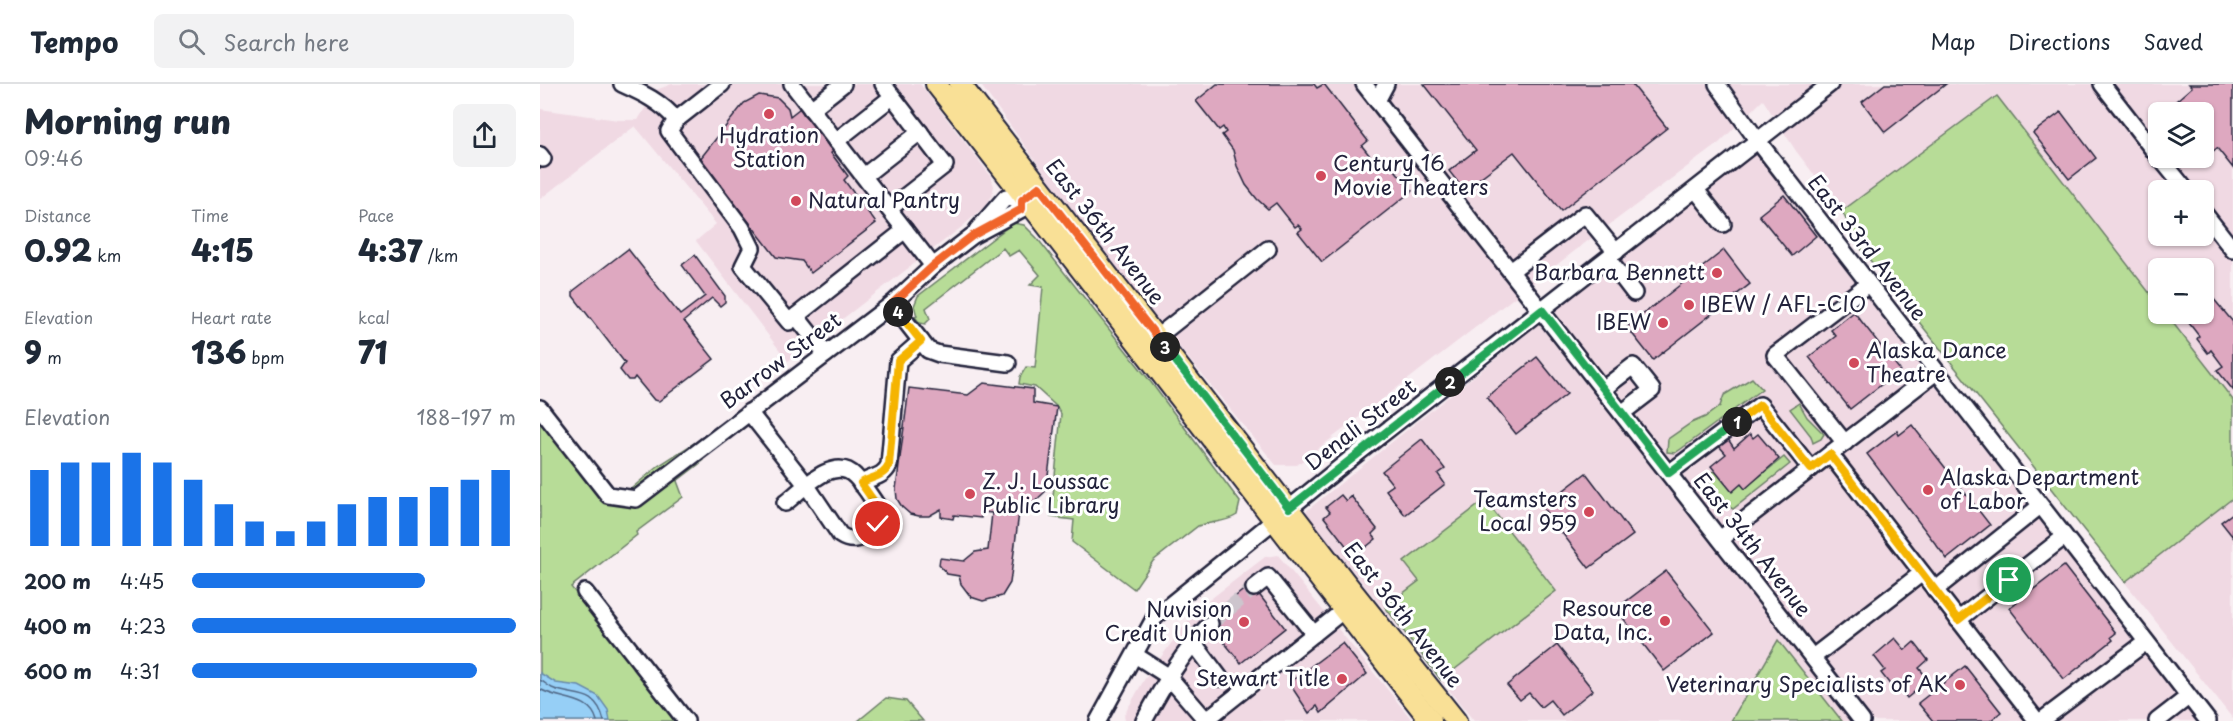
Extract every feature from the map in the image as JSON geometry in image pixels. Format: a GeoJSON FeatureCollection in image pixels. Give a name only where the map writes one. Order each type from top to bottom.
{"type":"FeatureCollection","features":[{"type":"Feature","properties":{"kind":"main road","name":"East 36th Avenue"},"geometry":{"type":"LineString","coordinates":[[936,84],[1029,194],[1157,337],[1456,721]]}},
{"type":"Feature","properties":{"kind":"main road","name":"East 36th Avenue"},"geometry":{"type":"LineString","coordinates":[[960,84],[1029,194],[1273,520],[1431,721]]}},
{"type":"Feature","properties":{"kind":"street"},"geometry":{"type":"LineString","coordinates":[[622,84],[643,93],[668,110],[676,120]]}},
{"type":"Feature","properties":{"kind":"street"},"geometry":{"type":"LineString","coordinates":[[722,84],[676,120],[669,131],[742,228],[752,248],[743,266],[789,322],[905,230]]}},
{"type":"Feature","properties":{"kind":"street"},"geometry":{"type":"LineString","coordinates":[[792,84],[933,266]]}},
{"type":"Feature","properties":{"kind":"street"},"geometry":{"type":"LineString","coordinates":[[811,109],[843,84]]}},
{"type":"Feature","properties":{"kind":"street"},"geometry":{"type":"LineString","coordinates":[[883,84],[945,165],[889,209]]}},
{"type":"Feature","properties":{"kind":"street","name":"East 34th Avenue"},"geometry":{"type":"LineString","coordinates":[[1364,84],[1862,721]]}},
{"type":"Feature","properties":{"kind":"street"},"geometry":{"type":"LineString","coordinates":[[1377,101],[1386,84]]}},
{"type":"Feature","properties":{"kind":"street","name":"East 33rd Avenue"},"geometry":{"type":"LineString","coordinates":[[1717,84],[1868,284],[2208,721]]}},
{"type":"Feature","properties":{"kind":"street","name":"Denali Street"},"geometry":{"type":"LineString","coordinates":[[1098,721],[1155,617],[1273,520],[1830,84]]}},
{"type":"Feature","properties":{"kind":"street"},"geometry":{"type":"LineString","coordinates":[[2102,84],[2148,143]]}},
{"type":"Feature","properties":{"kind":"street"},"geometry":{"type":"LineString","coordinates":[[837,141],[892,97]]}},
{"type":"Feature","properties":{"kind":"street"},"geometry":{"type":"LineString","coordinates":[[864,176],[920,132]]}},
{"type":"Feature","properties":{"kind":"street"},"geometry":{"type":"LineString","coordinates":[[2168,168],[2178,180]]}},
{"type":"Feature","properties":{"kind":"street"},"geometry":{"type":"LineString","coordinates":[[1696,190],[1723,224]]}},
{"type":"Feature","properties":{"kind":"street","name":"Barrow Street"},"geometry":{"type":"LineString","coordinates":[[540,408],[608,495],[636,499],[892,304],[933,266],[972,236],[1022,209],[1029,194]]}},
{"type":"Feature","properties":{"kind":"street"},"geometry":{"type":"LineString","coordinates":[[1511,271],[1585,214],[1634,293]]}},
{"type":"Feature","properties":{"kind":"street"},"geometry":{"type":"LineString","coordinates":[[2214,226],[2233,250]]}},
{"type":"Feature","properties":{"kind":"street"},"geometry":{"type":"LineString","coordinates":[[1157,337],[1268,249]]}},
{"type":"Feature","properties":{"kind":"street"},"geometry":{"type":"LineString","coordinates":[[1845,442],[1775,355],[1868,284]]}},
{"type":"Feature","properties":{"kind":"street"},"geometry":{"type":"LineString","coordinates":[[892,304],[928,350],[939,354],[1008,363]]}},
{"type":"Feature","properties":{"kind":"street"},"geometry":{"type":"LineString","coordinates":[[796,316],[826,354]]}},
{"type":"Feature","properties":{"kind":"street"},"geometry":{"type":"LineString","coordinates":[[861,483],[880,476],[886,472],[889,465],[898,361],[921,341]]}},
{"type":"Feature","properties":{"kind":"street"},"geometry":{"type":"LineString","coordinates":[[1603,389],[1633,366],[1652,390],[1622,413]]}},
{"type":"Feature","properties":{"kind":"street"},"geometry":{"type":"LineString","coordinates":[[1720,539],[1936,372]]}},
{"type":"Feature","properties":{"kind":"street"},"geometry":{"type":"LineString","coordinates":[[1669,473],[1760,405],[1811,469]]}},
{"type":"Feature","properties":{"kind":"street"},"geometry":{"type":"LineString","coordinates":[[749,412],[807,486],[840,535],[858,540],[875,528],[880,514],[880,510],[861,483],[848,470],[838,468],[821,475],[807,486],[784,503]]}},
{"type":"Feature","properties":{"kind":"street"},"geometry":{"type":"LineString","coordinates":[[1830,454],[2039,721],[2146,642]]}},
{"type":"Feature","properties":{"kind":"street"},"geometry":{"type":"LineString","coordinates":[[1935,590],[2040,506]]}},
{"type":"Feature","properties":{"kind":"street"},"geometry":{"type":"LineString","coordinates":[[1958,620],[2064,537]]}},
{"type":"Feature","properties":{"kind":"street"},"geometry":{"type":"LineString","coordinates":[[1813,657],[1922,573]]}},
{"type":"Feature","properties":{"kind":"street"},"geometry":{"type":"LineString","coordinates":[[1254,588],[1268,577],[1314,634]]}},
{"type":"Feature","properties":{"kind":"street"},"geometry":{"type":"LineString","coordinates":[[585,592],[686,721]]}},
{"type":"Feature","properties":{"kind":"street"},"geometry":{"type":"LineString","coordinates":[[1135,655],[1168,676],[1205,720],[1344,610]]}},
{"type":"Feature","properties":{"kind":"street"},"geometry":{"type":"LineString","coordinates":[[1144,721],[1168,676],[1193,642],[1210,624]]}},
{"type":"Feature","properties":{"kind":"street"},"geometry":{"type":"LineString","coordinates":[[1193,642],[1220,678]]}},
{"type":"Feature","properties":{"kind":"street"},"geometry":{"type":"LineString","coordinates":[[2157,721],[2188,697]]}},
{"type":"Feature","properties":{"kind":"shaded area"},"geometry":{"type":"Polygon","coordinates":[[[672,84],[920,84],[990,175],[994,186],[992,196],[985,206],[963,226],[788,361],[696,241],[716,224],[635,126],[540,199],[540,109],[618,120],[638,120],[656,90],[672,84]]]}},
{"type":"Feature","properties":{"kind":"shaded area"},"geometry":{"type":"Polygon","coordinates":[[[980,84],[2233,84],[2233,719],[1858,245],[1842,211],[1796,151],[1763,100],[1719,143],[1297,465],[1276,465],[1153,315],[980,84]]]}},
{"type":"Feature","properties":{"kind":"shaded area"},"geometry":{"type":"Polygon","coordinates":[[[1754,151],[2043,525],[2200,721],[1474,721],[1305,512],[1754,151]]]}},
{"type":"Feature","properties":{"kind":"shaded area"},"geometry":{"type":"Polygon","coordinates":[[[1278,555],[1413,721],[1125,721],[1124,715],[1144,680],[1187,622],[1208,601],[1265,557],[1278,555]]]}},
{"type":"Feature","properties":{"kind":"green space"},"geometry":{"type":"Polygon","coordinates":[[[1997,96],[2148,291],[2148,324],[2174,324],[2233,400],[2233,498],[2125,582],[1858,245],[1842,211],[1997,96]]]}},
{"type":"Feature","properties":{"kind":"green space"},"geometry":{"type":"Polygon","coordinates":[[[1013,223],[1024,225],[1037,238],[1150,381],[1240,502],[1237,515],[1198,526],[1153,561],[1134,589],[1072,542],[1074,520],[1051,517],[1061,414],[1057,407],[1035,387],[1019,384],[1026,367],[1035,368],[1043,287],[1030,285],[1040,275],[1019,250],[1009,256],[1003,248],[926,308],[930,319],[925,324],[920,323],[915,317],[917,316],[914,306],[918,296],[1013,223]]]}},
{"type":"Feature","properties":{"kind":"green space"},"geometry":{"type":"Polygon","coordinates":[[[1752,378],[1762,389],[1675,453],[1667,452],[1668,439],[1691,423],[1705,417],[1720,406],[1724,395],[1752,378]]]}},
{"type":"Feature","properties":{"kind":"green space"},"geometry":{"type":"Polygon","coordinates":[[[1799,403],[1807,417],[1824,434],[1821,439],[1813,443],[1811,436],[1790,409],[1799,403]]]}},
{"type":"Feature","properties":{"kind":"green space"},"geometry":{"type":"Polygon","coordinates":[[[540,411],[619,499],[658,466],[694,443],[703,461],[677,481],[683,497],[636,532],[637,535],[571,587],[675,721],[540,721],[540,411]]]}},
{"type":"Feature","properties":{"kind":"green space"},"geometry":{"type":"Polygon","coordinates":[[[1784,457],[1790,464],[1733,509],[1714,495],[1710,485],[1711,472],[1715,471],[1732,491],[1741,484],[1745,488],[1784,457]]]}},
{"type":"Feature","properties":{"kind":"green space"},"geometry":{"type":"Polygon","coordinates":[[[1485,500],[1556,591],[1441,680],[1385,607],[1419,581],[1404,562],[1485,500]]]}},
{"type":"Feature","properties":{"kind":"green space"},"geometry":{"type":"Polygon","coordinates":[[[1778,640],[1842,721],[1731,721],[1778,640]]]}},
{"type":"Feature","properties":{"kind":"green space"},"geometry":{"type":"Polygon","coordinates":[[[886,698],[906,701],[923,721],[858,721],[886,698]]]}},
{"type":"Feature","properties":{"kind":"water"},"geometry":{"type":"Polygon","coordinates":[[[540,673],[556,683],[579,686],[598,696],[608,710],[610,721],[540,721],[540,673]]]}},
{"type":"Feature","properties":{"kind":"building","name":"Century 16 Movie Theaters"},"geometry":{"type":"Polygon","coordinates":[[[1217,84],[1314,84],[1317,88],[1324,84],[1368,141],[1362,146],[1379,167],[1387,160],[1412,191],[1322,262],[1298,232],[1302,229],[1298,225],[1295,227],[1276,203],[1268,209],[1246,185],[1237,166],[1233,150],[1222,135],[1226,132],[1223,127],[1219,130],[1196,101],[1217,84]]]}},
{"type":"Feature","properties":{"kind":"building"},"geometry":{"type":"Polygon","coordinates":[[[1424,84],[1632,84],[1667,128],[1561,211],[1514,152],[1464,190],[1449,171],[1476,150],[1424,84]]]}},
{"type":"Feature","properties":{"kind":"building"},"geometry":{"type":"Polygon","coordinates":[[[1885,84],[1946,84],[1885,132],[1862,102],[1885,84]]]}},
{"type":"Feature","properties":{"kind":"building"},"geometry":{"type":"Polygon","coordinates":[[[2189,84],[2233,84],[2233,168],[2217,148],[2214,150],[2214,102],[2175,102],[2192,87],[2189,84]]]}},
{"type":"Feature","properties":{"kind":"building","name":"Natural Pantry"},"geometry":{"type":"Polygon","coordinates":[[[759,95],[778,98],[788,108],[790,116],[804,105],[837,148],[831,153],[848,176],[844,180],[876,223],[811,273],[802,261],[776,257],[700,159],[744,103],[759,95]]]}},
{"type":"Feature","properties":{"kind":"building"},"geometry":{"type":"Polygon","coordinates":[[[2061,112],[2096,158],[2069,179],[2033,133],[2061,112]]]}},
{"type":"Feature","properties":{"kind":"building"},"geometry":{"type":"Polygon","coordinates":[[[1784,195],[1816,236],[1792,256],[1759,215],[1784,195]]]}},
{"type":"Feature","properties":{"kind":"building"},"geometry":{"type":"Polygon","coordinates":[[[628,249],[680,315],[705,296],[682,265],[695,255],[725,296],[725,302],[720,306],[712,298],[684,321],[714,359],[659,401],[654,400],[635,377],[633,380],[628,380],[620,370],[625,363],[573,296],[573,291],[628,249]]]}},
{"type":"Feature","properties":{"kind":"building","name":"IBEW / AFL-CIO"},"geometry":{"type":"Polygon","coordinates":[[[1724,250],[1750,284],[1653,360],[1627,327],[1724,250]]]}},
{"type":"Feature","properties":{"kind":"building"},"geometry":{"type":"Polygon","coordinates":[[[2214,299],[2233,322],[2233,390],[2217,370],[2223,366],[2211,350],[2208,353],[2197,339],[2199,336],[2190,324],[2214,324],[2214,299]]]}},
{"type":"Feature","properties":{"kind":"building","name":"Alaska Dance Theatre"},"geometry":{"type":"Polygon","coordinates":[[[1854,312],[1900,370],[1850,409],[1809,357],[1836,336],[1831,330],[1854,312]]]}},
{"type":"Feature","properties":{"kind":"building"},"geometry":{"type":"Polygon","coordinates":[[[1537,357],[1567,394],[1516,434],[1487,397],[1537,357]]]}},
{"type":"Feature","properties":{"kind":"building","name":"Z. J. Loussac Public Library"},"geometry":{"type":"Polygon","coordinates":[[[984,383],[1033,389],[1033,403],[1057,407],[1046,491],[1033,503],[1020,505],[1010,583],[1002,596],[983,601],[971,597],[961,584],[959,576],[947,574],[939,565],[940,558],[964,561],[975,552],[988,550],[992,513],[982,512],[981,518],[954,515],[953,519],[941,517],[941,509],[929,516],[910,514],[897,499],[896,489],[909,388],[968,395],[984,383]]]}},
{"type":"Feature","properties":{"kind":"building","name":"Alaska Department of Labor"},"geometry":{"type":"Polygon","coordinates":[[[1912,425],[1990,525],[1947,559],[1867,454],[1897,431],[1899,435],[1912,425]]]}},
{"type":"Feature","properties":{"kind":"building"},"geometry":{"type":"Polygon","coordinates":[[[1750,434],[1753,438],[1758,434],[1779,459],[1745,489],[1741,484],[1732,492],[1711,466],[1726,454],[1719,446],[1728,439],[1734,448],[1750,434]]]}},
{"type":"Feature","properties":{"kind":"building"},"geometry":{"type":"Polygon","coordinates":[[[1422,439],[1445,469],[1438,474],[1445,484],[1405,515],[1386,490],[1393,485],[1382,471],[1422,439]]]}},
{"type":"Feature","properties":{"kind":"building"},"geometry":{"type":"Polygon","coordinates":[[[1586,473],[1633,535],[1589,568],[1542,507],[1586,473]]]}},
{"type":"Feature","properties":{"kind":"building"},"geometry":{"type":"Polygon","coordinates":[[[1341,495],[1346,501],[1351,496],[1377,529],[1372,534],[1376,539],[1361,551],[1357,547],[1351,552],[1324,517],[1330,512],[1326,507],[1341,495]]]}},
{"type":"Feature","properties":{"kind":"building"},"geometry":{"type":"Polygon","coordinates":[[[2233,513],[2233,537],[2221,522],[2233,513]]]}},
{"type":"Feature","properties":{"kind":"building"},"geometry":{"type":"Polygon","coordinates":[[[2064,566],[2116,633],[2111,637],[2113,640],[2064,679],[2009,608],[2064,566]]]}},
{"type":"Feature","properties":{"kind":"building","name":"Resource Data, Inc."},"geometry":{"type":"Polygon","coordinates":[[[1666,571],[1714,632],[1664,671],[1616,609],[1666,571]]]}},
{"type":"Feature","properties":{"kind":"building","name":"Nuvision Credit Union"},"geometry":{"type":"Polygon","coordinates":[[[1251,584],[1285,628],[1241,663],[1206,620],[1251,584]]]}},
{"type":"Feature","properties":{"kind":"building"},"geometry":{"type":"Polygon","coordinates":[[[1895,638],[1905,650],[1914,642],[1928,660],[1919,668],[1929,680],[1907,698],[1896,684],[1892,687],[1881,673],[1885,670],[1874,656],[1895,638]]]}},
{"type":"Feature","properties":{"kind":"building"},"geometry":{"type":"Polygon","coordinates":[[[1342,643],[1367,674],[1321,713],[1317,706],[1309,713],[1289,683],[1342,643]]]}},
{"type":"Feature","properties":{"kind":"building"},"geometry":{"type":"Polygon","coordinates":[[[1557,645],[1593,690],[1562,715],[1550,700],[1541,707],[1529,693],[1520,700],[1507,685],[1557,645]]]}},
{"type":"Feature","properties":{"kind":"building","name":"Veterinary Specialists of AK"},"geometry":{"type":"Polygon","coordinates":[[[1965,666],[2001,712],[1990,721],[1933,721],[1918,703],[1965,666]]]}},
{"type":"Feature","properties":{"kind":"tunnel"},"geometry":{"type":"LineString","coordinates":[[1210,624],[1254,588]]}},
{"type":"Feature","properties":{"kind":"place","name":"Hydration Station"},"geometry":{"type":"Point","coordinates":[769,114]}},
{"type":"Feature","properties":{"kind":"place","name":"Century 16 Movie Theaters"},"geometry":{"type":"Point","coordinates":[1321,176]}},
{"type":"Feature","properties":{"kind":"place","name":"Natural Pantry"},"geometry":{"type":"Point","coordinates":[796,201]}},
{"type":"Feature","properties":{"kind":"place","name":"Barbara Bennett"},"geometry":{"type":"Point","coordinates":[1717,273]}},
{"type":"Feature","properties":{"kind":"place","name":"IBEW / AFL-CIO"},"geometry":{"type":"Point","coordinates":[1689,305]}},
{"type":"Feature","properties":{"kind":"place","name":"IBEW"},"geometry":{"type":"Point","coordinates":[1663,323]}},
{"type":"Feature","properties":{"kind":"place","name":"Alaska Dance Theatre"},"geometry":{"type":"Point","coordinates":[1854,363]}},
{"type":"Feature","properties":{"kind":"place","name":"Alaska Department of Labor"},"geometry":{"type":"Point","coordinates":[1928,490]}},
{"type":"Feature","properties":{"kind":"place","name":"Z. J. Loussac Public Library"},"geometry":{"type":"Point","coordinates":[970,494]}},
{"type":"Feature","properties":{"kind":"place","name":"Teamsters Local 959"},"geometry":{"type":"Point","coordinates":[1589,512]}},
{"type":"Feature","properties":{"kind":"place","name":"Resource Data, Inc."},"geometry":{"type":"Point","coordinates":[1665,621]}},
{"type":"Feature","properties":{"kind":"place","name":"Nuvision Credit Union"},"geometry":{"type":"Point","coordinates":[1244,622]}},
{"type":"Feature","properties":{"kind":"place","name":"Stewart Title"},"geometry":{"type":"Point","coordinates":[1342,679]}},
{"type":"Feature","properties":{"kind":"place","name":"Veterinary Specialists of AK"},"geometry":{"type":"Point","coordinates":[1960,685]}},
{"type":"Feature","properties":{"kind":"route"},"geometry":{"type":"LineString","coordinates":[[878,524],[880,510],[861,483],[880,476],[886,472],[889,465],[898,361],[921,341],[892,304],[933,266],[972,236],[1022,209],[1022,200],[1039,187],[1289,508],[1542,310],[1669,473],[1760,405],[1811,469],[1830,454],[1958,620],[2009,580]]}}]}
